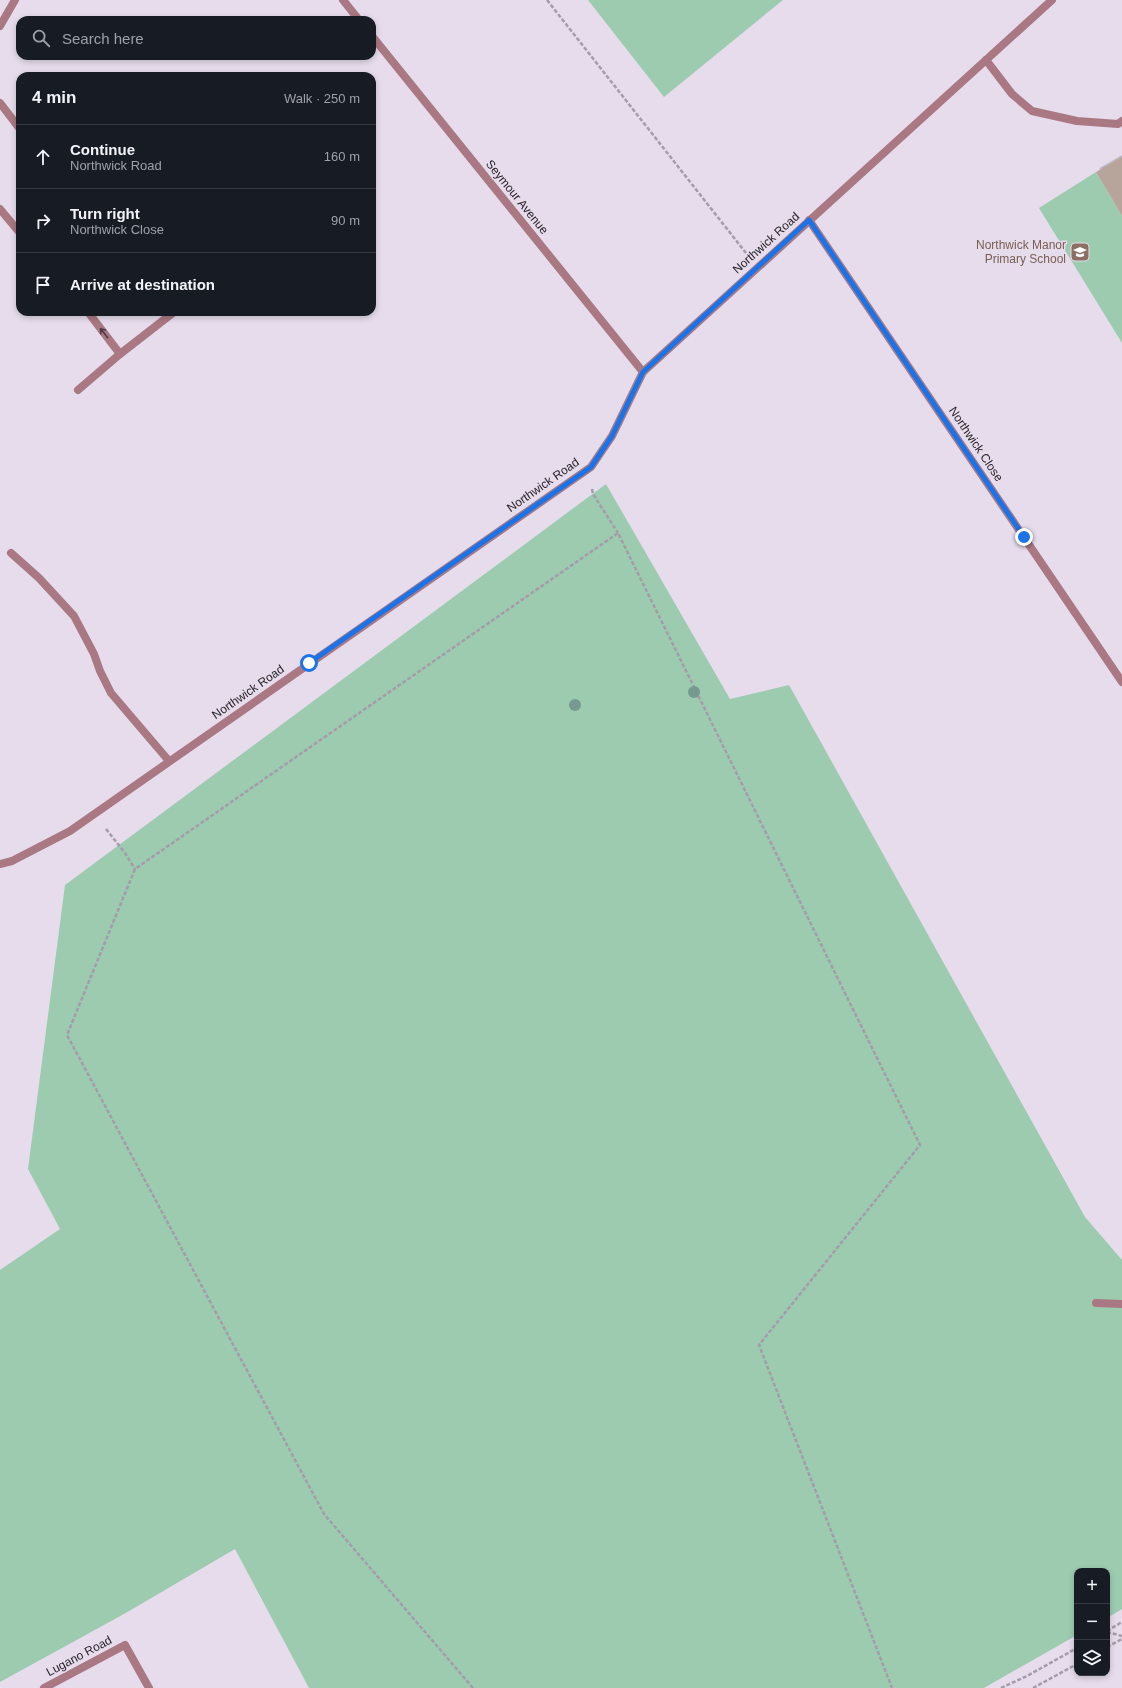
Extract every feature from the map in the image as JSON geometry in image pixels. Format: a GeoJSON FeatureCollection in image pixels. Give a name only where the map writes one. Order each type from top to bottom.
{"type":"FeatureCollection","features":[{"type":"Feature","properties":{"kind":"street"},"geometry":{"type":"LineString","coordinates":[[0,26],[15,0]]}},
{"type":"Feature","properties":{"kind":"street"},"geometry":{"type":"LineString","coordinates":[[343,0],[356,16]]}},
{"type":"Feature","properties":{"kind":"street","name":"Northwick Road"},"geometry":{"type":"LineString","coordinates":[[0,864],[12,861],[70,831],[591,467],[612,436],[643,372],[1052,0]]}},
{"type":"Feature","properties":{"kind":"street","name":"Seymour Avenue"},"geometry":{"type":"LineString","coordinates":[[376,41],[643,372]]}},
{"type":"Feature","properties":{"kind":"street"},"geometry":{"type":"LineString","coordinates":[[986,60],[1012,94],[1032,111],[1077,120],[1118,124],[1122,121]]}},
{"type":"Feature","properties":{"kind":"street"},"geometry":{"type":"LineString","coordinates":[[0,103],[16,124]]}},
{"type":"Feature","properties":{"kind":"street"},"geometry":{"type":"LineString","coordinates":[[0,210],[16,228]]}},
{"type":"Feature","properties":{"kind":"street","name":"Northwick Close"},"geometry":{"type":"LineString","coordinates":[[809,220],[1122,682]]}},
{"type":"Feature","properties":{"kind":"street"},"geometry":{"type":"LineString","coordinates":[[91,316],[120,354]]}},
{"type":"Feature","properties":{"kind":"street"},"geometry":{"type":"LineString","coordinates":[[78,390],[165,316]]}},
{"type":"Feature","properties":{"kind":"street"},"geometry":{"type":"LineString","coordinates":[[11,553],[39,578],[74,616],[94,654],[100,671],[111,693],[169,761]]}},
{"type":"Feature","properties":{"kind":"street"},"geometry":{"type":"LineString","coordinates":[[1096,1303],[1122,1304]]}},
{"type":"Feature","properties":{"kind":"street","name":"Lugano Road"},"geometry":{"type":"LineString","coordinates":[[44,1688],[125,1645],[149,1688]]}},
{"type":"Feature","properties":{"kind":"path"},"geometry":{"type":"LineString","coordinates":[[547,0],[757,268]]}},
{"type":"Feature","properties":{"kind":"path"},"geometry":{"type":"LineString","coordinates":[[591,467],[593,494],[618,533],[920,1145],[759,1345],[892,1688]]}},
{"type":"Feature","properties":{"kind":"path"},"geometry":{"type":"LineString","coordinates":[[473,1688],[324,1514],[67,1035],[135,869],[618,533]]}},
{"type":"Feature","properties":{"kind":"path"},"geometry":{"type":"LineString","coordinates":[[94,814],[125,853],[135,869]]}},
{"type":"Feature","properties":{"kind":"path"},"geometry":{"type":"LineString","coordinates":[[1110,1629],[1122,1622]]}},
{"type":"Feature","properties":{"kind":"path"},"geometry":{"type":"LineString","coordinates":[[1110,1632],[1122,1636]]}},
{"type":"Feature","properties":{"kind":"path"},"geometry":{"type":"LineString","coordinates":[[1110,1645],[1122,1639]]}},
{"type":"Feature","properties":{"kind":"path"},"geometry":{"type":"LineString","coordinates":[[1001,1688],[1027,1676],[1074,1650]]}},
{"type":"Feature","properties":{"kind":"path"},"geometry":{"type":"LineString","coordinates":[[1033,1688],[1074,1666]]}},
{"type":"Feature","properties":{"kind":"green space"},"geometry":{"type":"Polygon","coordinates":[[[588,0],[783,0],[664,97],[588,0]]]}},
{"type":"Feature","properties":{"kind":"green space"},"geometry":{"type":"Polygon","coordinates":[[[1096,172],[1122,216],[1122,343],[1039,208],[1096,172]]]}},
{"type":"Feature","properties":{"kind":"green space"},"geometry":{"type":"Polygon","coordinates":[[[606,484],[730,699],[789,685],[1085,1217],[1122,1260],[1122,1609],[1110,1616],[1110,1568],[1074,1568],[1074,1637],[984,1688],[309,1688],[235,1549],[124,1614],[0,1682],[0,1270],[60,1229],[28,1169],[65,885],[606,484]]]}},
{"type":"Feature","properties":{"kind":"building"},"geometry":{"type":"Polygon","coordinates":[[[1122,157],[1122,216],[1096,172],[1122,157]]]}},
{"type":"Feature","properties":{"kind":"place","name":"Northwick Manor Primary School"},"geometry":{"type":"Point","coordinates":[1080,252]}},
{"type":"Feature","properties":{"kind":"route"},"geometry":{"type":"LineString","coordinates":[[309,663],[591,467],[612,436],[643,372],[809,220],[1024,537]]}}]}
